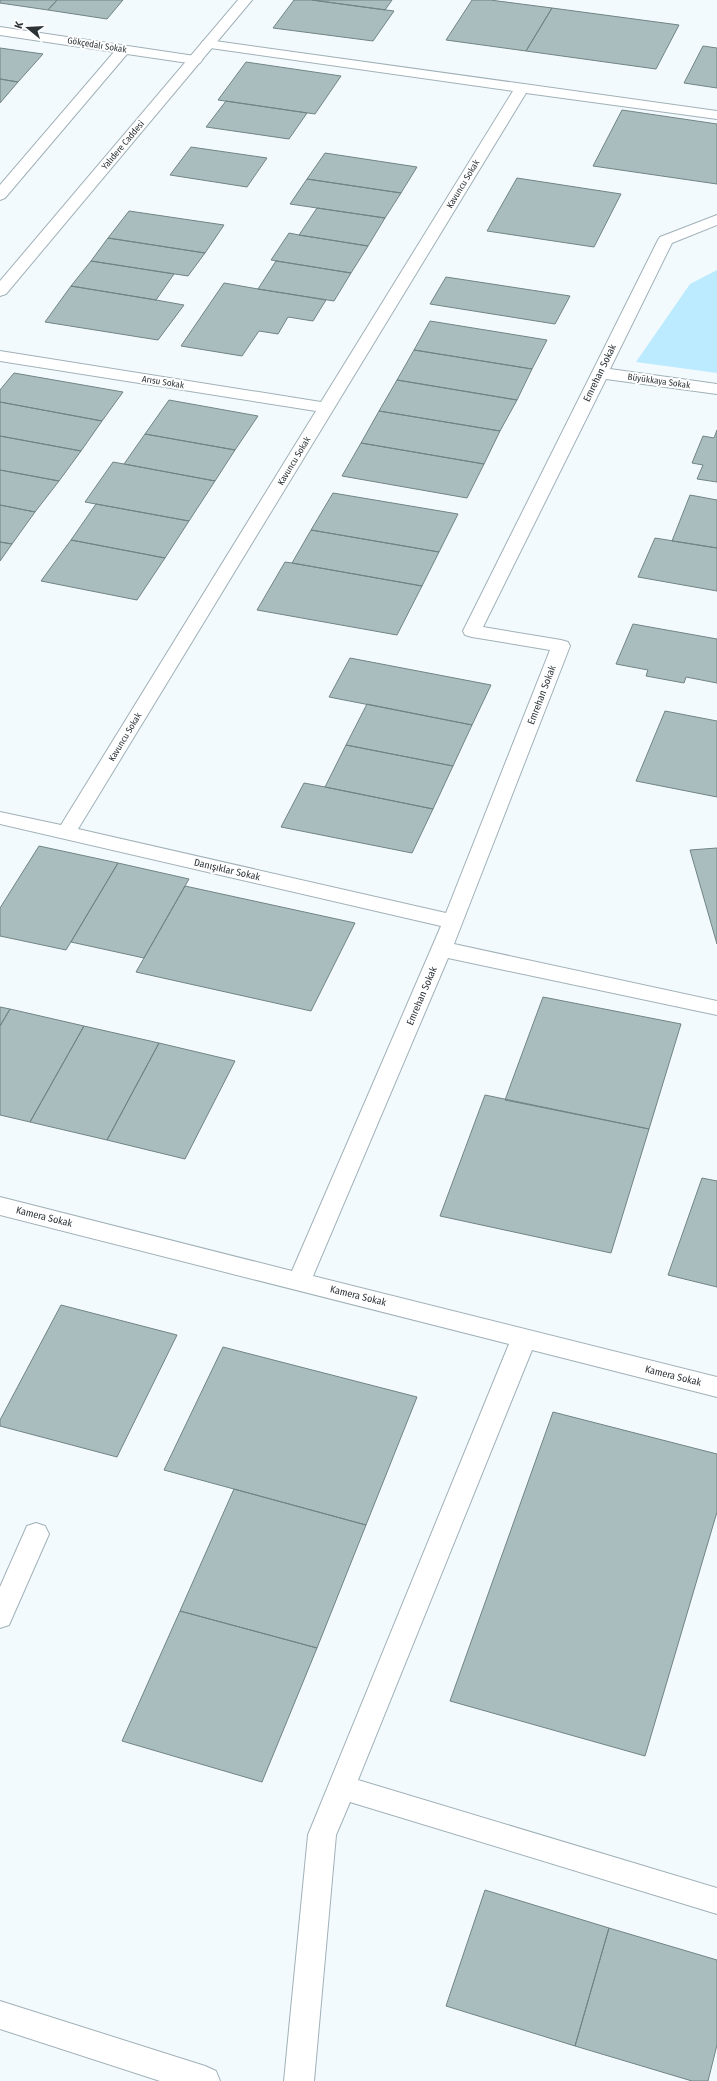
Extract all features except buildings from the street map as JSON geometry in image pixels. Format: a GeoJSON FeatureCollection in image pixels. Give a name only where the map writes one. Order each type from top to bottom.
{"type":"FeatureCollection","features":[{"type":"Feature","properties":{"kind":"street","name":"Yalıdere Caddesi"},"geometry":{"type":"LineString","coordinates":[[0,291],[245,0]]}},
{"type":"Feature","properties":{"kind":"street","name":"Gökçedalı Sokak"},"geometry":{"type":"LineString","coordinates":[[0,31],[195,60]]}},
{"type":"Feature","properties":{"kind":"street"},"geometry":{"type":"LineString","coordinates":[[208,44],[717,115]]}},
{"type":"Feature","properties":{"kind":"street"},"geometry":{"type":"LineString","coordinates":[[0,196],[124,49]]}},
{"type":"Feature","properties":{"kind":"street","name":"Kavuncu Sokak"},"geometry":{"type":"LineString","coordinates":[[66,833],[522,88]]}},
{"type":"Feature","properties":{"kind":"street","name":"Emrehan Sokak"},"geometry":{"type":"LineString","coordinates":[[299,1281],[454,922],[561,646],[472,631],[666,240],[717,220]]}},
{"type":"Feature","properties":{"kind":"street","name":"Arısu Sokak"},"geometry":{"type":"LineString","coordinates":[[0,356],[326,408]]}},
{"type":"Feature","properties":{"kind":"street","name":"Büyükkaya Sokak"},"geometry":{"type":"LineString","coordinates":[[600,373],[717,389]]}},
{"type":"Feature","properties":{"kind":"street","name":"Danışıklar Sokak"},"geometry":{"type":"LineString","coordinates":[[0,818],[454,922]]}},
{"type":"Feature","properties":{"kind":"street"},"geometry":{"type":"LineString","coordinates":[[442,949],[717,1008]]}},
{"type":"Feature","properties":{"kind":"street","name":"Kamera Sokak"},"geometry":{"type":"LineString","coordinates":[[0,1206],[717,1387]]}},
{"type":"Feature","properties":{"kind":"street"},"geometry":{"type":"LineString","coordinates":[[299,2081],[322,1835],[524,1338]]}},
{"type":"Feature","properties":{"kind":"street"},"geometry":{"type":"LineString","coordinates":[[0,1617],[36,1534]]}},
{"type":"Feature","properties":{"kind":"street"},"geometry":{"type":"LineString","coordinates":[[342,1787],[717,1901]]}},
{"type":"Feature","properties":{"kind":"street"},"geometry":{"type":"LineString","coordinates":[[0,2015],[205,2081]]}},
{"type":"Feature","properties":{"kind":"shaded area"},"geometry":{"type":"Polygon","coordinates":[[[717,270],[717,373],[636,362],[690,284],[717,270]]]}}]}
